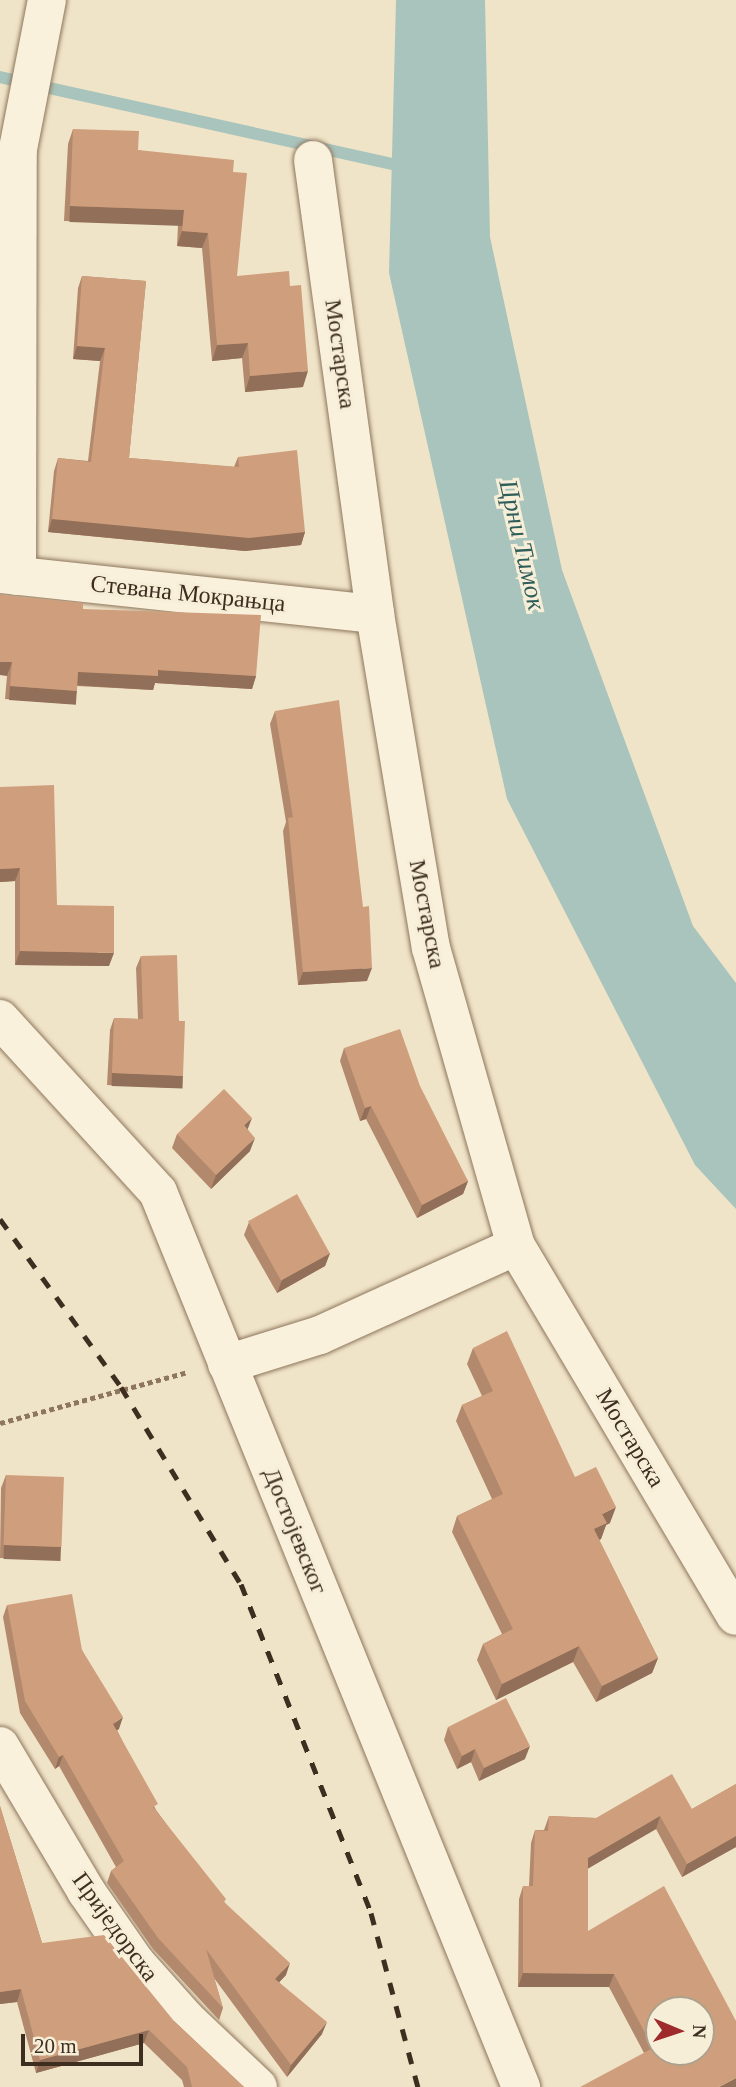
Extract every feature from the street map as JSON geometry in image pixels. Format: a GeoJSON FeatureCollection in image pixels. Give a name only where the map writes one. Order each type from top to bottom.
{"type":"FeatureCollection","features":[{"type":"Feature","properties":{"kind":"street"},"geometry":{"type":"LineString","coordinates":[[8,575],[9,148],[30,84],[47,0]]}},
{"type":"Feature","properties":{"kind":"street","name":"Мостарска"},"geometry":{"type":"LineString","coordinates":[[313,160],[375,614],[431,948],[516,1246],[731,1602]]}},
{"type":"Feature","properties":{"kind":"street","name":"Стевана Мокрањца"},"geometry":{"type":"LineString","coordinates":[[8,575],[375,614]]}},
{"type":"Feature","properties":{"kind":"street","name":"Достојевског"},"geometry":{"type":"LineString","coordinates":[[0,1019],[158,1192],[521,2087]]}},
{"type":"Feature","properties":{"kind":"street"},"geometry":{"type":"LineString","coordinates":[[228,1364],[320,1335],[516,1246]]}},
{"type":"Feature","properties":{"kind":"street","name":"Приједорска"},"geometry":{"type":"LineString","coordinates":[[0,1746],[86,1891],[136,1964],[186,2019],[258,2087]]}},
{"type":"Feature","properties":{"kind":"path"},"geometry":{"type":"LineString","coordinates":[[0,1423],[121,1387],[228,1364]]}},
{"type":"Feature","properties":{"kind":"water","name":"Црни Тимок"},"geometry":{"type":"Polygon","coordinates":[[[396,0],[485,0],[490,237],[562,570],[693,926],[736,983],[736,1209],[695,1165],[507,799],[389,273],[396,0]]]}},
{"type":"Feature","properties":{"kind":"building"},"geometry":{"type":"Polygon","coordinates":[[[73,129],[139,131],[138,150],[234,160],[233,172],[247,173],[237,276],[289,271],[290,286],[301,285],[308,371],[250,376],[248,343],[217,345],[208,233],[182,231],[184,210],[70,206],[73,129]]]}},
{"type":"Feature","properties":{"kind":"building"},"geometry":{"type":"Polygon","coordinates":[[[82,276],[146,281],[129,458],[239,467],[238,457],[297,450],[305,532],[249,538],[52,519],[58,458],[91,462],[105,348],[77,346],[82,276]]]}},
{"type":"Feature","properties":{"kind":"building"},"geometry":{"type":"Polygon","coordinates":[[[0,595],[83,603],[83,609],[261,615],[256,676],[158,670],[158,676],[78,672],[77,691],[10,686],[12,662],[0,662],[0,595]]]}},
{"type":"Feature","properties":{"kind":"building"},"geometry":{"type":"Polygon","coordinates":[[[339,700],[363,907],[369,906],[372,968],[303,972],[288,818],[293,817],[275,711],[339,700]]]}},
{"type":"Feature","properties":{"kind":"building"},"geometry":{"type":"Polygon","coordinates":[[[54,785],[57,905],[114,906],[114,953],[20,951],[20,868],[0,869],[0,787],[54,785]]]}},
{"type":"Feature","properties":{"kind":"building"},"geometry":{"type":"Polygon","coordinates":[[[177,955],[179,1021],[185,1021],[183,1076],[112,1073],[114,1018],[143,1019],[141,956],[177,955]]]}},
{"type":"Feature","properties":{"kind":"building"},"geometry":{"type":"Polygon","coordinates":[[[400,1029],[420,1086],[468,1181],[422,1205],[371,1106],[365,1108],[344,1048],[400,1029]]]}},
{"type":"Feature","properties":{"kind":"building"},"geometry":{"type":"Polygon","coordinates":[[[224,1089],[252,1118],[244,1125],[255,1138],[216,1175],[177,1134],[224,1089]]]}},
{"type":"Feature","properties":{"kind":"building"},"geometry":{"type":"Polygon","coordinates":[[[297,1194],[330,1253],[281,1281],[248,1221],[297,1194]]]}},
{"type":"Feature","properties":{"kind":"building"},"geometry":{"type":"Polygon","coordinates":[[[507,1331],[575,1477],[596,1467],[616,1507],[602,1514],[607,1523],[594,1529],[658,1658],[602,1686],[579,1646],[502,1684],[483,1644],[513,1629],[457,1516],[503,1494],[462,1405],[493,1391],[473,1348],[507,1331]]]}},
{"type":"Feature","properties":{"kind":"building"},"geometry":{"type":"Polygon","coordinates":[[[6,1475],[64,1477],[62,1547],[4,1545],[6,1475]]]}},
{"type":"Feature","properties":{"kind":"building"},"geometry":{"type":"Polygon","coordinates":[[[72,1594],[82,1650],[123,1717],[113,1724],[158,1804],[153,1807],[226,1899],[224,1902],[290,1963],[275,1979],[327,2022],[291,2065],[206,1949],[223,2008],[158,1938],[111,1871],[124,1861],[63,1755],[59,1757],[25,1701],[7,1605],[72,1594]]]}},
{"type":"Feature","properties":{"kind":"building"},"geometry":{"type":"Polygon","coordinates":[[[506,1698],[530,1746],[484,1768],[475,1749],[462,1756],[448,1727],[506,1698]]]}},
{"type":"Feature","properties":{"kind":"building"},"geometry":{"type":"Polygon","coordinates":[[[672,1774],[692,1809],[736,1784],[736,1836],[687,1864],[660,1816],[588,1858],[588,1931],[664,1886],[736,2021],[736,2078],[719,2087],[580,2087],[645,2052],[645,2066],[715,2066],[715,1996],[645,1996],[645,2033],[614,1974],[523,1973],[523,1886],[533,1886],[535,1830],[548,1831],[549,1816],[596,1818],[672,1774]]]}},
{"type":"Feature","properties":{"kind":"building"},"geometry":{"type":"Polygon","coordinates":[[[0,1806],[42,1943],[104,1935],[174,2021],[244,2087],[192,2087],[187,2067],[149,2030],[40,2060],[21,1989],[0,1992],[0,1806]]]}},
{"type":"Feature","properties":{"kind":"waterway"},"geometry":{"type":"LineString","coordinates":[[0,77],[406,167]]}},
{"type":"Feature","properties":{"kind":"railway"},"geometry":{"type":"LineString","coordinates":[[0,1219],[121,1387],[241,1584],[371,1913],[418,2087]]}}]}
